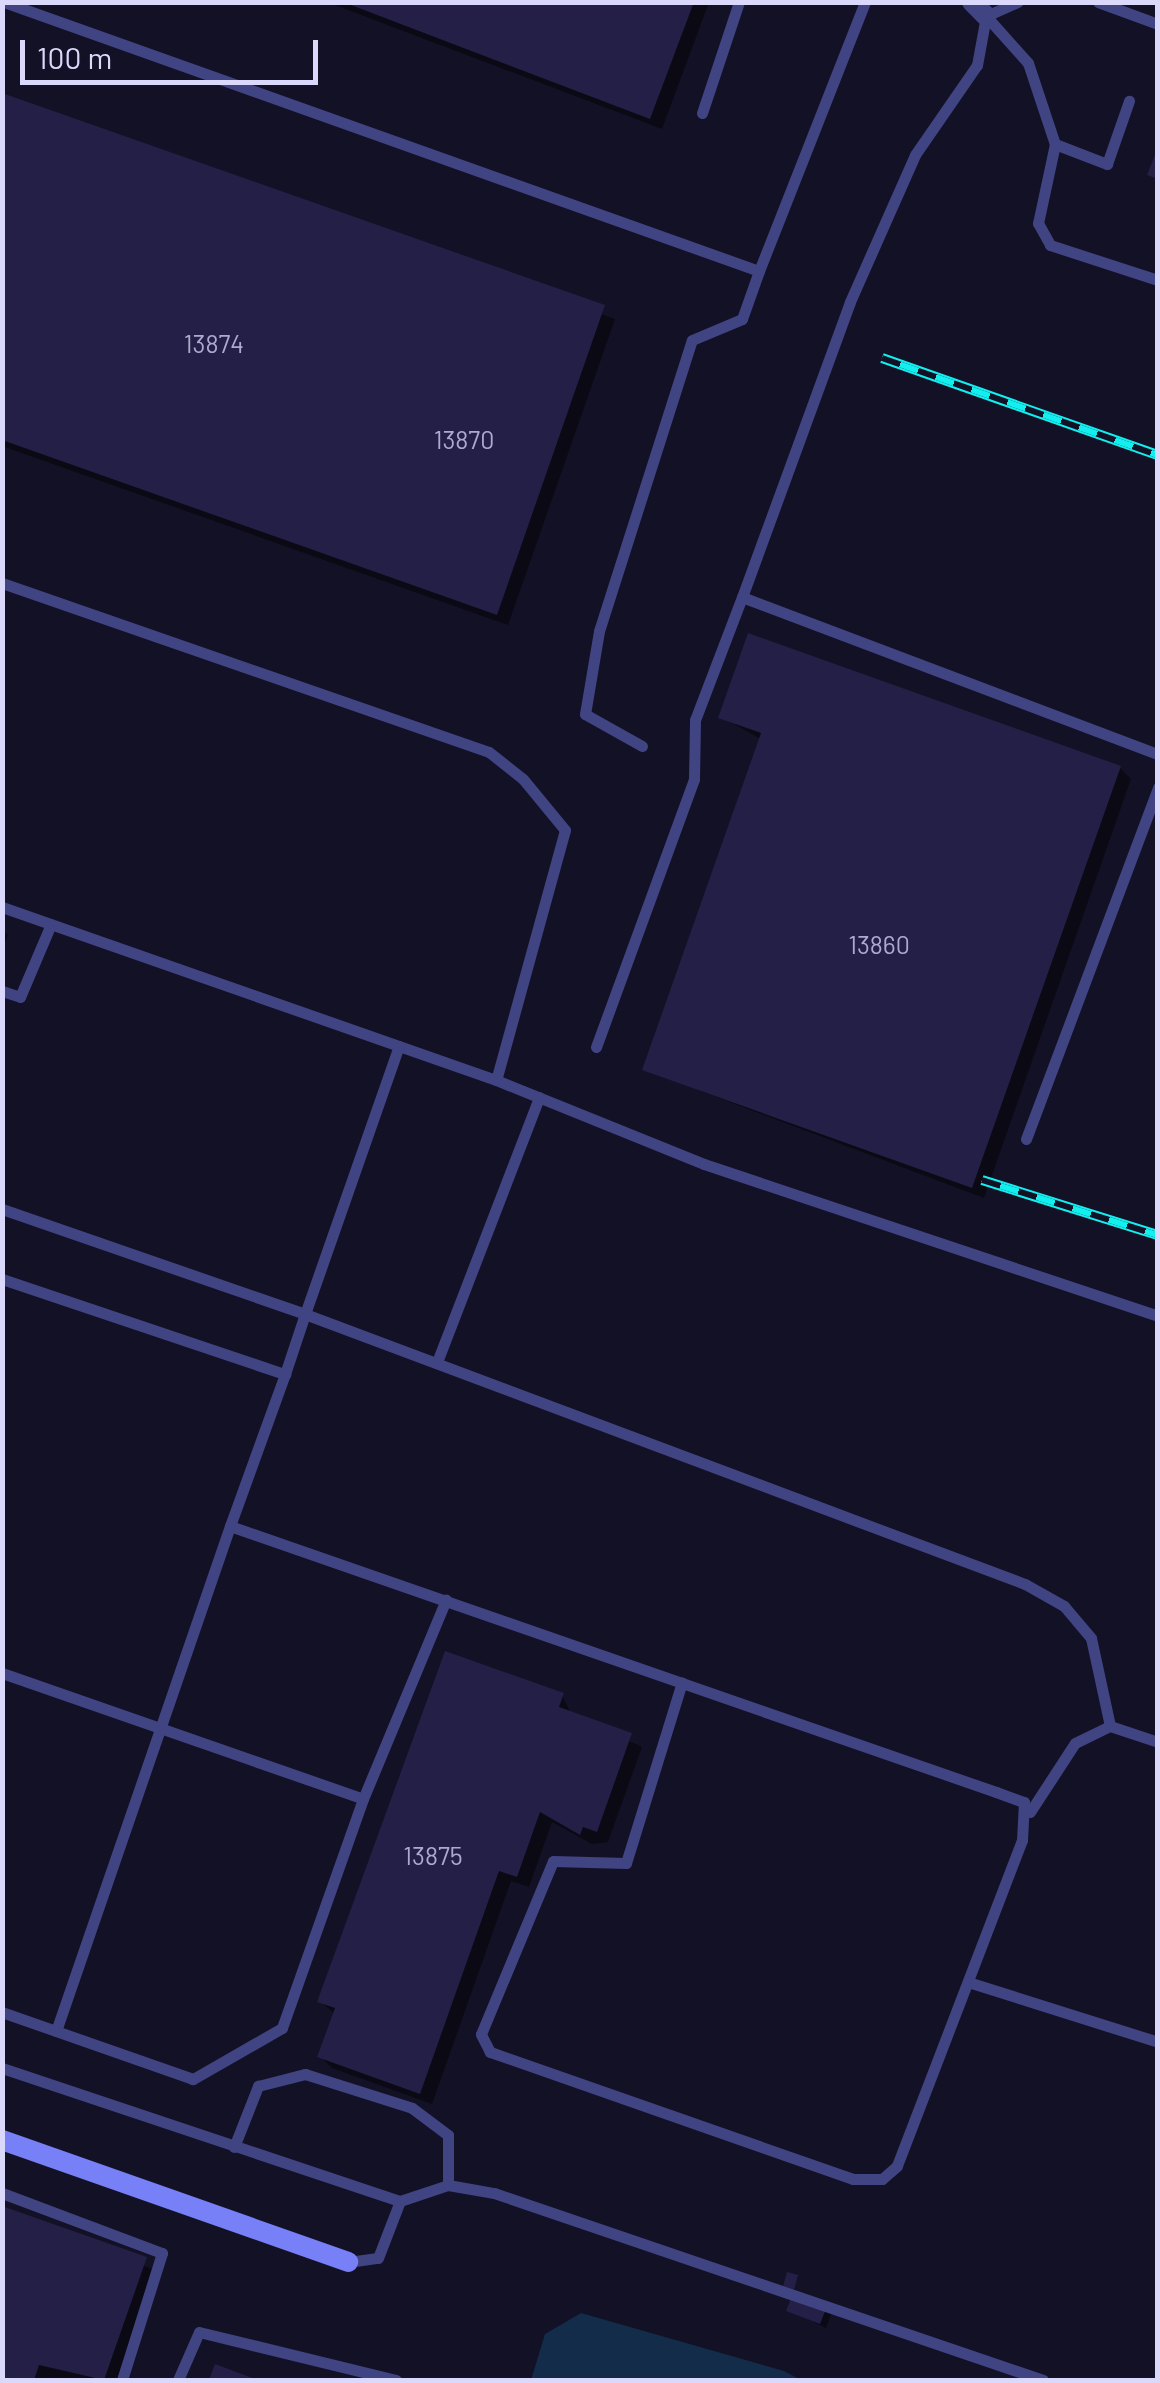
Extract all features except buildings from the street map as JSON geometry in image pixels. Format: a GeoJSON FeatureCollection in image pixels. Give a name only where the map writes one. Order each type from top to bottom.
{"type":"FeatureCollection","features":[{"type":"Feature","properties":{"kind":"street"},"geometry":{"type":"LineString","coordinates":[[2,2140],[348,2262]]}},
{"type":"Feature","properties":{"kind":"lane"},"geometry":{"type":"LineString","coordinates":[[4,2],[759,271]]}},
{"type":"Feature","properties":{"kind":"lane"},"geometry":{"type":"LineString","coordinates":[[702,114],[739,2]]}},
{"type":"Feature","properties":{"kind":"lane"},"geometry":{"type":"LineString","coordinates":[[642,746],[585,714],[599,631],[692,340],[742,318],[864,2]]}},
{"type":"Feature","properties":{"kind":"lane"},"geometry":{"type":"LineString","coordinates":[[979,9],[1018,2]]}},
{"type":"Feature","properties":{"kind":"lane"},"geometry":{"type":"LineString","coordinates":[[1098,2],[1158,24]]}},
{"type":"Feature","properties":{"kind":"lane"},"geometry":{"type":"LineString","coordinates":[[979,9],[1028,63],[1056,144],[1038,224],[1050,244],[1158,280]]}},
{"type":"Feature","properties":{"kind":"lane"},"geometry":{"type":"LineString","coordinates":[[596,1047],[694,779],[695,720],[850,302],[915,155],[978,65],[979,9]]}},
{"type":"Feature","properties":{"kind":"lane"},"geometry":{"type":"LineString","coordinates":[[1056,144],[1107,164],[1129,101]]}},
{"type":"Feature","properties":{"kind":"lane"},"geometry":{"type":"LineString","coordinates":[[2,583],[489,752],[523,779],[566,830],[496,1080]]}},
{"type":"Feature","properties":{"kind":"lane"},"geometry":{"type":"LineString","coordinates":[[742,597],[1158,754]]}},
{"type":"Feature","properties":{"kind":"lane"},"geometry":{"type":"LineString","coordinates":[[1026,1139],[1158,787]]}},
{"type":"Feature","properties":{"kind":"lane"},"geometry":{"type":"LineString","coordinates":[[2,907],[496,1080],[704,1164],[1158,1316]]}},
{"type":"Feature","properties":{"kind":"lane"},"geometry":{"type":"LineString","coordinates":[[2,991],[20,997],[51,924]]}},
{"type":"Feature","properties":{"kind":"lane"},"geometry":{"type":"LineString","coordinates":[[56,2031],[399,1046]]}},
{"type":"Feature","properties":{"kind":"lane"},"geometry":{"type":"LineString","coordinates":[[438,1362],[539,1097]]}},
{"type":"Feature","properties":{"kind":"lane"},"geometry":{"type":"LineString","coordinates":[[2,1208],[438,1362],[1025,1584],[1064,1606],[1091,1638],[1110,1726]]}},
{"type":"Feature","properties":{"kind":"lane"},"geometry":{"type":"LineString","coordinates":[[2,1279],[285,1374]]}},
{"type":"Feature","properties":{"kind":"lane"},"geometry":{"type":"LineString","coordinates":[[230,1526],[996,1792],[1030,1812]]}},
{"type":"Feature","properties":{"kind":"lane"},"geometry":{"type":"LineString","coordinates":[[2,2012],[193,2079],[282,2028],[363,1799],[446,1600]]}},
{"type":"Feature","properties":{"kind":"lane"},"geometry":{"type":"LineString","coordinates":[[2,1672],[363,1799]]}},
{"type":"Feature","properties":{"kind":"lane"},"geometry":{"type":"LineString","coordinates":[[682,1682],[626,1863],[552,1862],[481,2034],[490,2052],[853,2179],[882,2179],[897,2166],[1030,1812],[1076,1743],[1110,1726],[1158,1742]]}},
{"type":"Feature","properties":{"kind":"lane"},"geometry":{"type":"LineString","coordinates":[[968,1982],[1158,2042]]}},
{"type":"Feature","properties":{"kind":"lane"},"geometry":{"type":"LineString","coordinates":[[2,2068],[400,2201],[448,2185],[494,2193],[1043,2380]]}},
{"type":"Feature","properties":{"kind":"lane"},"geometry":{"type":"LineString","coordinates":[[234,2147],[258,2086],[305,2074],[412,2108],[448,2135],[448,2185]]}},
{"type":"Feature","properties":{"kind":"lane"},"geometry":{"type":"LineString","coordinates":[[2,2193],[162,2253],[122,2380]]}},
{"type":"Feature","properties":{"kind":"lane"},"geometry":{"type":"LineString","coordinates":[[348,2262],[378,2258],[400,2201]]}},
{"type":"Feature","properties":{"kind":"lane"},"geometry":{"type":"LineString","coordinates":[[178,2380],[199,2332],[396,2380]]}},
{"type":"Feature","properties":{"kind":"water"},"geometry":{"type":"Polygon","coordinates":[[[581,2313],[784,2371],[801,2380],[531,2380],[545,2334],[581,2313]]]}},
{"type":"Feature","properties":{"kind":"railway"},"geometry":{"type":"LineString","coordinates":[[882,358],[1158,455]]}},
{"type":"Feature","properties":{"kind":"railway"},"geometry":{"type":"LineString","coordinates":[[982,1180],[1158,1235]]}}]}
